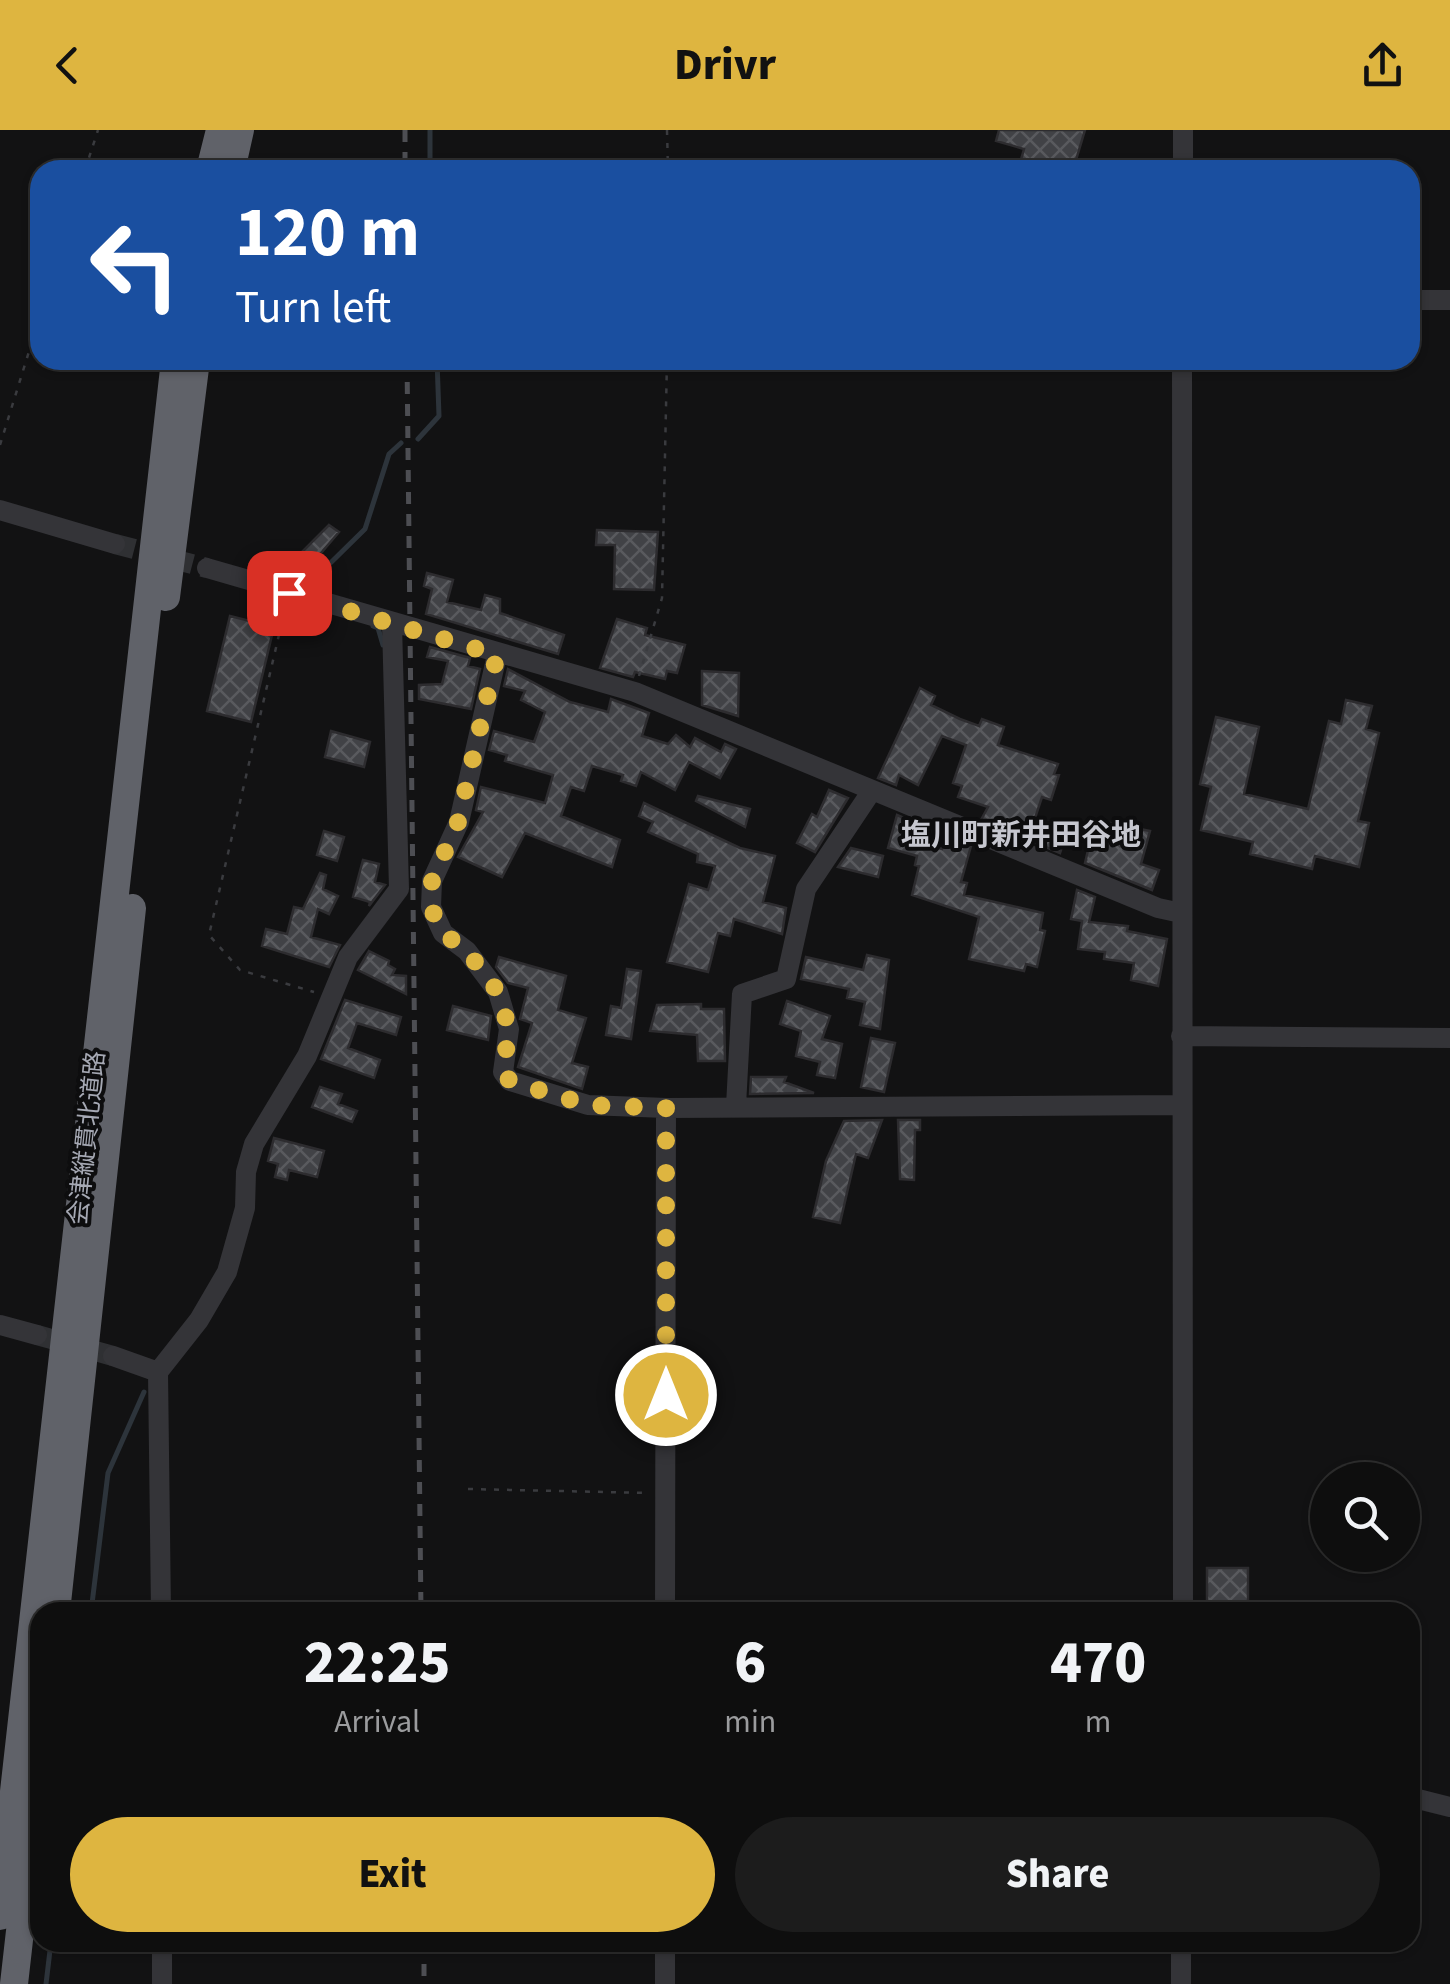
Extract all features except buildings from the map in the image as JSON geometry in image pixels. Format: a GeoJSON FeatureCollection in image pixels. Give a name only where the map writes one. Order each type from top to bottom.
{"type":"FeatureCollection","features":[{"type":"Feature","properties":{"kind":"highway"},"geometry":{"type":"LineString","coordinates":[[212,160],[220,130]]}},
{"type":"Feature","properties":{"kind":"highway"},"geometry":{"type":"LineString","coordinates":[[233,160],[240,130]]}},
{"type":"Feature","properties":{"kind":"highway","name":"会津縦貫北道路"},"geometry":{"type":"LineString","coordinates":[[35,1602],[173,370]]}},
{"type":"Feature","properties":{"kind":"highway","name":"会津縦貫北道路"},"geometry":{"type":"LineString","coordinates":[[57,1602],[195,370]]}},
{"type":"Feature","properties":{"kind":"highway","name":"会津縦貫北道路"},"geometry":{"type":"LineString","coordinates":[[0,1916],[30,1648]]}},
{"type":"Feature","properties":{"kind":"highway"},"geometry":{"type":"LineString","coordinates":[[14,1984],[30,1844]]}},
{"type":"Feature","properties":{"kind":"street"},"geometry":{"type":"LineString","coordinates":[[1183,130],[1183,160]]}},
{"type":"Feature","properties":{"kind":"street"},"geometry":{"type":"LineString","coordinates":[[1420,300],[1450,300]]}},
{"type":"Feature","properties":{"kind":"street"},"geometry":{"type":"LineString","coordinates":[[1182,370],[1183,1602]]}},
{"type":"Feature","properties":{"kind":"street"},"geometry":{"type":"LineString","coordinates":[[0,510],[115,544]]}},
{"type":"Feature","properties":{"kind":"street"},"geometry":{"type":"LineString","coordinates":[[207,568],[635,692],[871,792],[1158,908],[1181,913]]}},
{"type":"Feature","properties":{"kind":"street"},"geometry":{"type":"LineString","coordinates":[[161,1602],[158,1372],[199,1320],[226,1272],[245,1208],[246,1172],[254,1144],[302,1065],[348,958],[399,889],[392,624]]}},
{"type":"Feature","properties":{"kind":"street"},"geometry":{"type":"LineString","coordinates":[[497,655],[458,822],[432,881],[432,915],[443,933],[480,966],[498,992],[508,1018],[503,1072],[510,1081],[588,1105],[666,1108],[1182,1105]]}},
{"type":"Feature","properties":{"kind":"street"},"geometry":{"type":"LineString","coordinates":[[736,1106],[742,994],[786,979],[808,885],[871,792]]}},
{"type":"Feature","properties":{"kind":"street"},"geometry":{"type":"LineString","coordinates":[[1182,1036],[1450,1038]]}},
{"type":"Feature","properties":{"kind":"street"},"geometry":{"type":"LineString","coordinates":[[665,1602],[666,1108]]}},
{"type":"Feature","properties":{"kind":"street"},"geometry":{"type":"LineString","coordinates":[[0,1326],[37,1335]]}},
{"type":"Feature","properties":{"kind":"street"},"geometry":{"type":"LineString","coordinates":[[113,1356],[158,1372]]}},
{"type":"Feature","properties":{"kind":"street"},"geometry":{"type":"LineString","coordinates":[[1420,1800],[1450,1807]]}},
{"type":"Feature","properties":{"kind":"street"},"geometry":{"type":"LineString","coordinates":[[162,1952],[162,1984]]}},
{"type":"Feature","properties":{"kind":"street"},"geometry":{"type":"LineString","coordinates":[[666,1952],[666,1984]]}},
{"type":"Feature","properties":{"kind":"street"},"geometry":{"type":"LineString","coordinates":[[1181,1952],[1181,1984]]}},
{"type":"Feature","properties":{"kind":"path"},"geometry":{"type":"LineString","coordinates":[[88,160],[98,130]]}},
{"type":"Feature","properties":{"kind":"path"},"geometry":{"type":"LineString","coordinates":[[667,130],[668,160]]}},
{"type":"Feature","properties":{"kind":"path"},"geometry":{"type":"LineString","coordinates":[[0,445],[30,348]]}},
{"type":"Feature","properties":{"kind":"path"},"geometry":{"type":"LineString","coordinates":[[635,692],[662,598],[668,370]]}},
{"type":"Feature","properties":{"kind":"path"},"geometry":{"type":"LineString","coordinates":[[289,593],[209,935],[240,970],[330,997]]}},
{"type":"Feature","properties":{"kind":"path"},"geometry":{"type":"LineString","coordinates":[[468,1489],[666,1494]]}},
{"type":"Feature","properties":{"kind":"waterway"},"geometry":{"type":"LineString","coordinates":[[430,130],[430,160]]}},
{"type":"Feature","properties":{"kind":"waterway"},"geometry":{"type":"LineString","coordinates":[[418,439],[439,416],[437,370]]}},
{"type":"Feature","properties":{"kind":"waterway"},"geometry":{"type":"LineString","coordinates":[[305,588],[365,529],[389,454],[401,443]]}},
{"type":"Feature","properties":{"kind":"waterway"},"geometry":{"type":"LineString","coordinates":[[373,626],[378,628],[383,645]]}},
{"type":"Feature","properties":{"kind":"waterway"},"geometry":{"type":"LineString","coordinates":[[92,1602],[108,1473],[144,1392]]}},
{"type":"Feature","properties":{"kind":"waterway"},"geometry":{"type":"LineString","coordinates":[[46,1984],[50,1952]]}},
{"type":"Feature","properties":{"kind":"tunnel"},"geometry":{"type":"LineString","coordinates":[[115,544],[207,568]]}},
{"type":"Feature","properties":{"kind":"tunnel"},"geometry":{"type":"LineString","coordinates":[[37,1335],[113,1356]]}},
{"type":"Feature","properties":{"kind":"railway"},"geometry":{"type":"LineString","coordinates":[[405,130],[405,160]]}},
{"type":"Feature","properties":{"kind":"railway"},"geometry":{"type":"LineString","coordinates":[[407,370],[421,1602]]}},
{"type":"Feature","properties":{"kind":"railway"},"geometry":{"type":"LineString","coordinates":[[424,1952],[424,1984]]}},
{"type":"Feature","properties":{"kind":"district","name":"塩川町新井田谷地"},"geometry":{"type":"Point","coordinates":[1021,835]}},
{"type":"Feature","properties":{"kind":"route"},"geometry":{"type":"LineString","coordinates":[[289,593],[497,655],[464,803],[432,881],[432,915],[443,933],[462,946],[498,992],[508,1018],[503,1072],[510,1081],[588,1105],[666,1108],[666,1395]]}}]}
